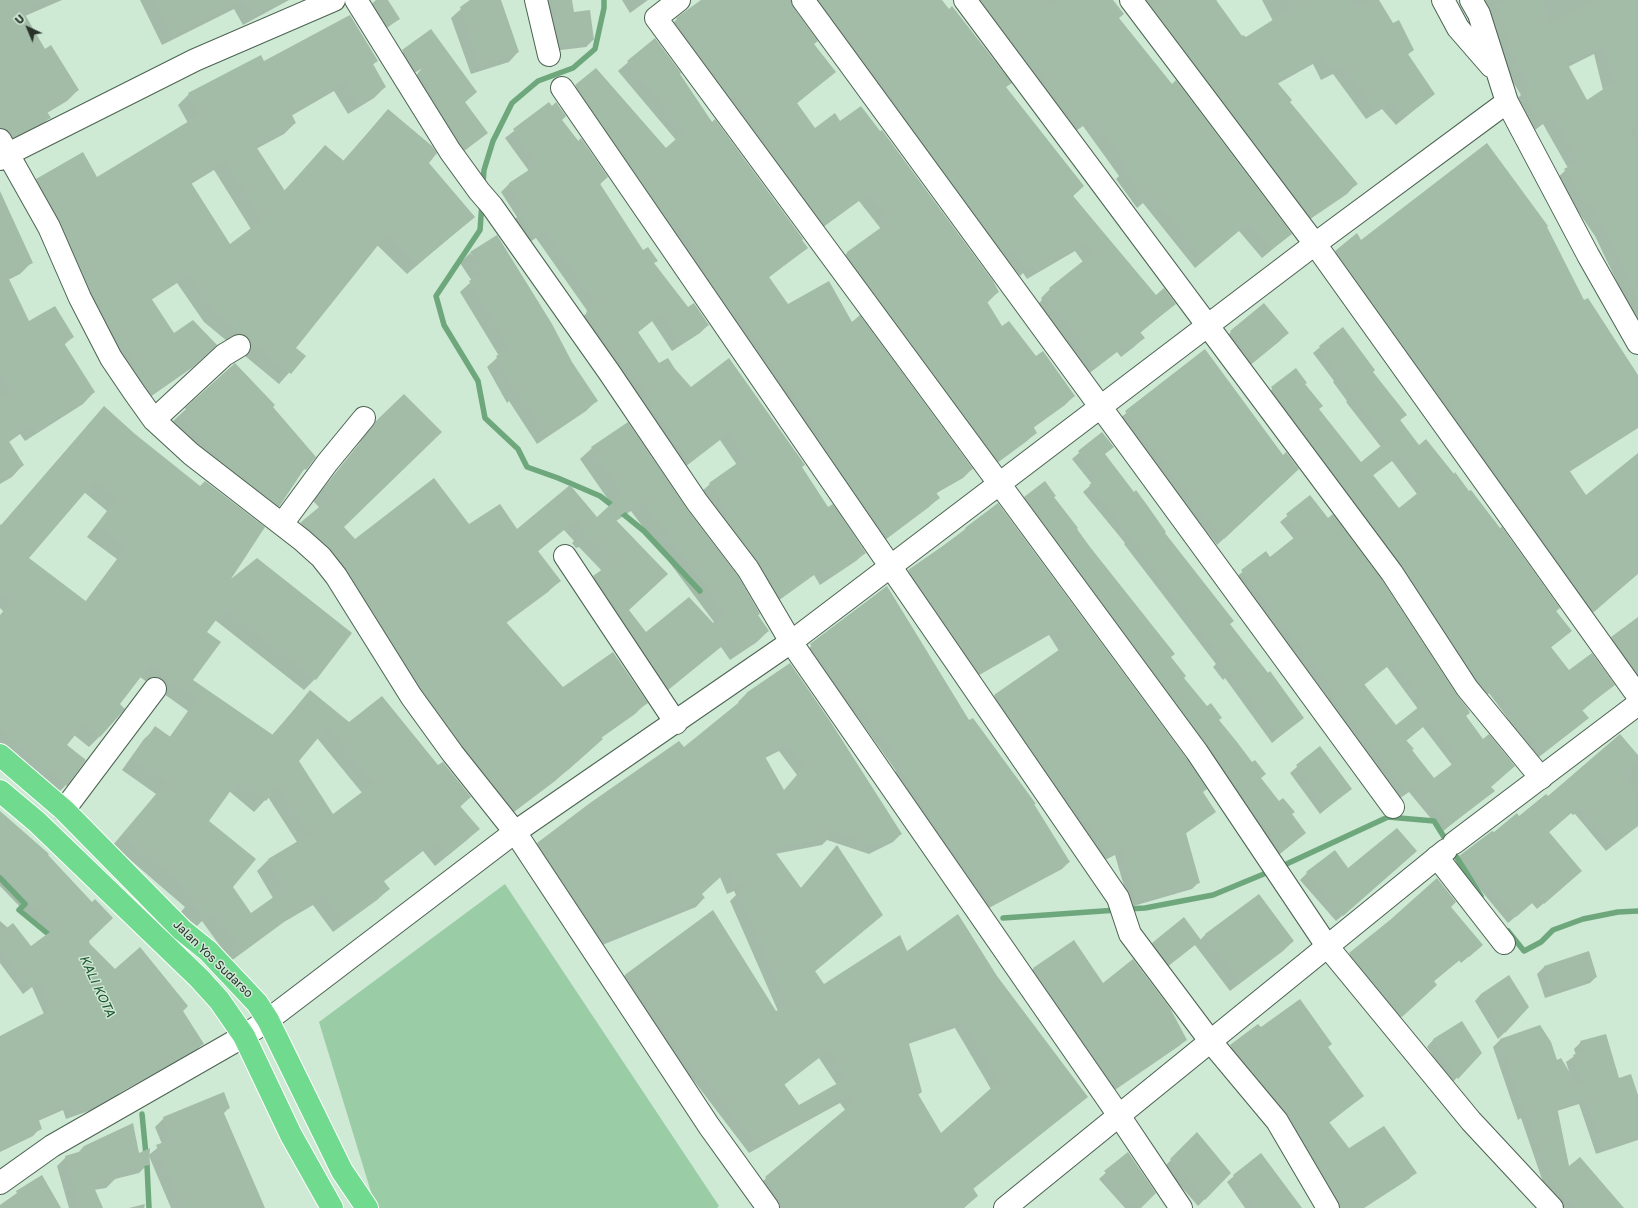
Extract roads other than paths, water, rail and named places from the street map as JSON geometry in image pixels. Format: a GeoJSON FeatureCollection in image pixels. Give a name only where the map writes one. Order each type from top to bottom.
{"type":"FeatureCollection","features":[{"type":"Feature","properties":{"kind":"highway","name":"Jalan Yos Sudarso"},"geometry":{"type":"LineString","coordinates":[[0,755],[64,810],[182,930],[208,951],[241,984],[257,1003],[268,1020],[342,1171],[367,1208]]}},
{"type":"Feature","properties":{"kind":"highway","name":"Jalan Yos Sudarso"},"geometry":{"type":"LineString","coordinates":[[0,791],[37,822],[200,978],[219,1000],[244,1036],[291,1135],[332,1208]]}},
{"type":"Feature","properties":{"kind":"street"},"geometry":{"type":"LineString","coordinates":[[334,0],[195,60],[3,151],[49,227],[80,298],[111,358],[154,420],[208,468],[282,524],[321,557],[336,576],[411,696],[453,754],[515,832],[709,1126],[768,1208]]}},
{"type":"Feature","properties":{"kind":"street"},"geometry":{"type":"LineString","coordinates":[[356,0],[450,151],[486,198],[609,372],[697,502],[748,569],[791,642],[1120,1117],[1181,1208]]}},
{"type":"Feature","properties":{"kind":"street"},"geometry":{"type":"LineString","coordinates":[[536,0],[550,55]]}},
{"type":"Feature","properties":{"kind":"street"},"geometry":{"type":"LineString","coordinates":[[679,0],[656,18],[1197,752],[1327,946],[1476,1127],[1552,1208]]}},
{"type":"Feature","properties":{"kind":"street"},"geometry":{"type":"LineString","coordinates":[[803,0],[1393,806]]}},
{"type":"Feature","properties":{"kind":"street"},"geometry":{"type":"LineString","coordinates":[[965,0],[1392,573],[1467,688],[1541,778]]}},
{"type":"Feature","properties":{"kind":"street"},"geometry":{"type":"LineString","coordinates":[[1131,0],[1315,244],[1638,696]]}},
{"type":"Feature","properties":{"kind":"street"},"geometry":{"type":"LineString","coordinates":[[1443,0],[1458,28],[1496,71]]}},
{"type":"Feature","properties":{"kind":"street"},"geometry":{"type":"LineString","coordinates":[[1471,0],[1479,14],[1507,102],[1588,255],[1638,343]]}},
{"type":"Feature","properties":{"kind":"street"},"geometry":{"type":"LineString","coordinates":[[562,88],[1118,898],[1130,934],[1211,1042],[1277,1121],[1328,1208]]}},
{"type":"Feature","properties":{"kind":"street"},"geometry":{"type":"LineString","coordinates":[[0,1183],[52,1146],[244,1036],[268,1020],[515,832],[676,723],[791,642],[1315,244],[1507,102]]}},
{"type":"Feature","properties":{"kind":"street"},"geometry":{"type":"LineString","coordinates":[[154,420],[224,355],[239,346]]}},
{"type":"Feature","properties":{"kind":"street"},"geometry":{"type":"LineString","coordinates":[[282,524],[327,462],[364,418]]}},
{"type":"Feature","properties":{"kind":"street"},"geometry":{"type":"LineString","coordinates":[[565,556],[676,723]]}},
{"type":"Feature","properties":{"kind":"street"},"geometry":{"type":"LineString","coordinates":[[64,810],[155,689]]}},
{"type":"Feature","properties":{"kind":"street"},"geometry":{"type":"LineString","coordinates":[[1005,1208],[1120,1117],[1446,850],[1638,704]]}},
{"type":"Feature","properties":{"kind":"street"},"geometry":{"type":"LineString","coordinates":[[1446,850],[1504,943]]}},
{"type":"Feature","properties":{"kind":"waterway"},"geometry":{"type":"LineString","coordinates":[[483,184],[484,170],[493,141],[512,103],[538,81],[573,68],[595,49],[604,8],[604,0]]}},
{"type":"Feature","properties":{"kind":"waterway"},"geometry":{"type":"LineString","coordinates":[[482,203],[480,230],[436,296],[444,325],[478,381],[485,418],[518,449],[527,467],[558,478],[600,496],[622,513],[644,531],[700,591]]}},
{"type":"Feature","properties":{"kind":"waterway"},"geometry":{"type":"LineString","coordinates":[[1280,867],[1388,817],[1434,821],[1481,896]]}},
{"type":"Feature","properties":{"kind":"waterway"},"geometry":{"type":"LineString","coordinates":[[1127,909],[1145,908],[1213,895],[1271,871]]}},
{"type":"Feature","properties":{"kind":"waterway","name":"KALI KOTA"},"geometry":{"type":"LineString","coordinates":[[0,878],[25,904],[19,910],[53,938]]}},
{"type":"Feature","properties":{"kind":"waterway"},"geometry":{"type":"LineString","coordinates":[[1003,918],[1117,910]]}},
{"type":"Feature","properties":{"kind":"waterway"},"geometry":{"type":"LineString","coordinates":[[1508,931],[1524,951],[1541,942],[1553,930],[1583,919],[1618,912],[1638,911]]}},
{"type":"Feature","properties":{"kind":"waterway","name":"KALI KOTA"},"geometry":{"type":"LineString","coordinates":[[142,1114],[149,1208]]}}]}
